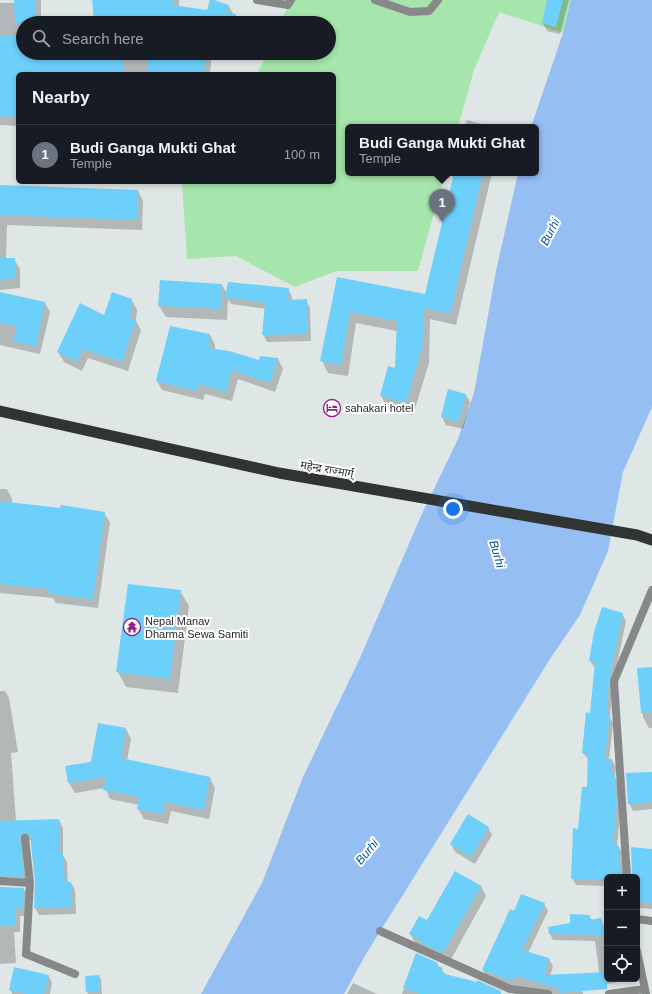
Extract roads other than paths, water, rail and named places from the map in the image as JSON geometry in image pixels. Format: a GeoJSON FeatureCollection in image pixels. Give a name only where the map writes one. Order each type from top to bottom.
{"type":"FeatureCollection","features":[{"type":"Feature","properties":{"kind":"highway","name":"महेन्द्र राज्मार्ग्"},"geometry":{"type":"LineString","coordinates":[[0,411],[279,474],[637,535],[652,540]]}},
{"type":"Feature","properties":{"kind":"street"},"geometry":{"type":"LineString","coordinates":[[257,0],[288,5],[291,0]]}},
{"type":"Feature","properties":{"kind":"street"},"geometry":{"type":"LineString","coordinates":[[376,0],[410,12],[429,11],[438,0]]}},
{"type":"Feature","properties":{"kind":"street"},"geometry":{"type":"LineString","coordinates":[[627,874],[614,681],[652,590]]}},
{"type":"Feature","properties":{"kind":"street"},"geometry":{"type":"LineString","coordinates":[[25,838],[30,883],[26,954],[75,974]]}},
{"type":"Feature","properties":{"kind":"street"},"geometry":{"type":"LineString","coordinates":[[0,881],[30,883]]}},
{"type":"Feature","properties":{"kind":"street"},"geometry":{"type":"LineString","coordinates":[[640,919],[652,921]]}},
{"type":"Feature","properties":{"kind":"street"},"geometry":{"type":"LineString","coordinates":[[380,931],[510,989],[548,994]]}},
{"type":"Feature","properties":{"kind":"street"},"geometry":{"type":"LineString","coordinates":[[609,994],[646,992],[640,965]]}},
{"type":"Feature","properties":{"kind":"water","name":"Burhi"},"geometry":{"type":"Polygon","coordinates":[[[571,0],[652,0],[652,407],[623,472],[608,551],[580,615],[550,659],[366,954],[344,994],[201,994],[262,883],[303,777],[360,658],[420,518],[458,439],[474,393],[496,271],[517,176],[539,176],[539,124],[532,124],[563,33],[571,0]]]}},
{"type":"Feature","properties":{"kind":"place","name":"Budi Ganga Mukti Ghat"},"geometry":{"type":"Point","coordinates":[442,222]}},
{"type":"Feature","properties":{"kind":"place","name":"sahakari hotel"},"geometry":{"type":"Point","coordinates":[332,408]}},
{"type":"Feature","properties":{"kind":"place","name":"Nepal Manav Dharma Sewa Samiti"},"geometry":{"type":"Point","coordinates":[132,627]}}]}
